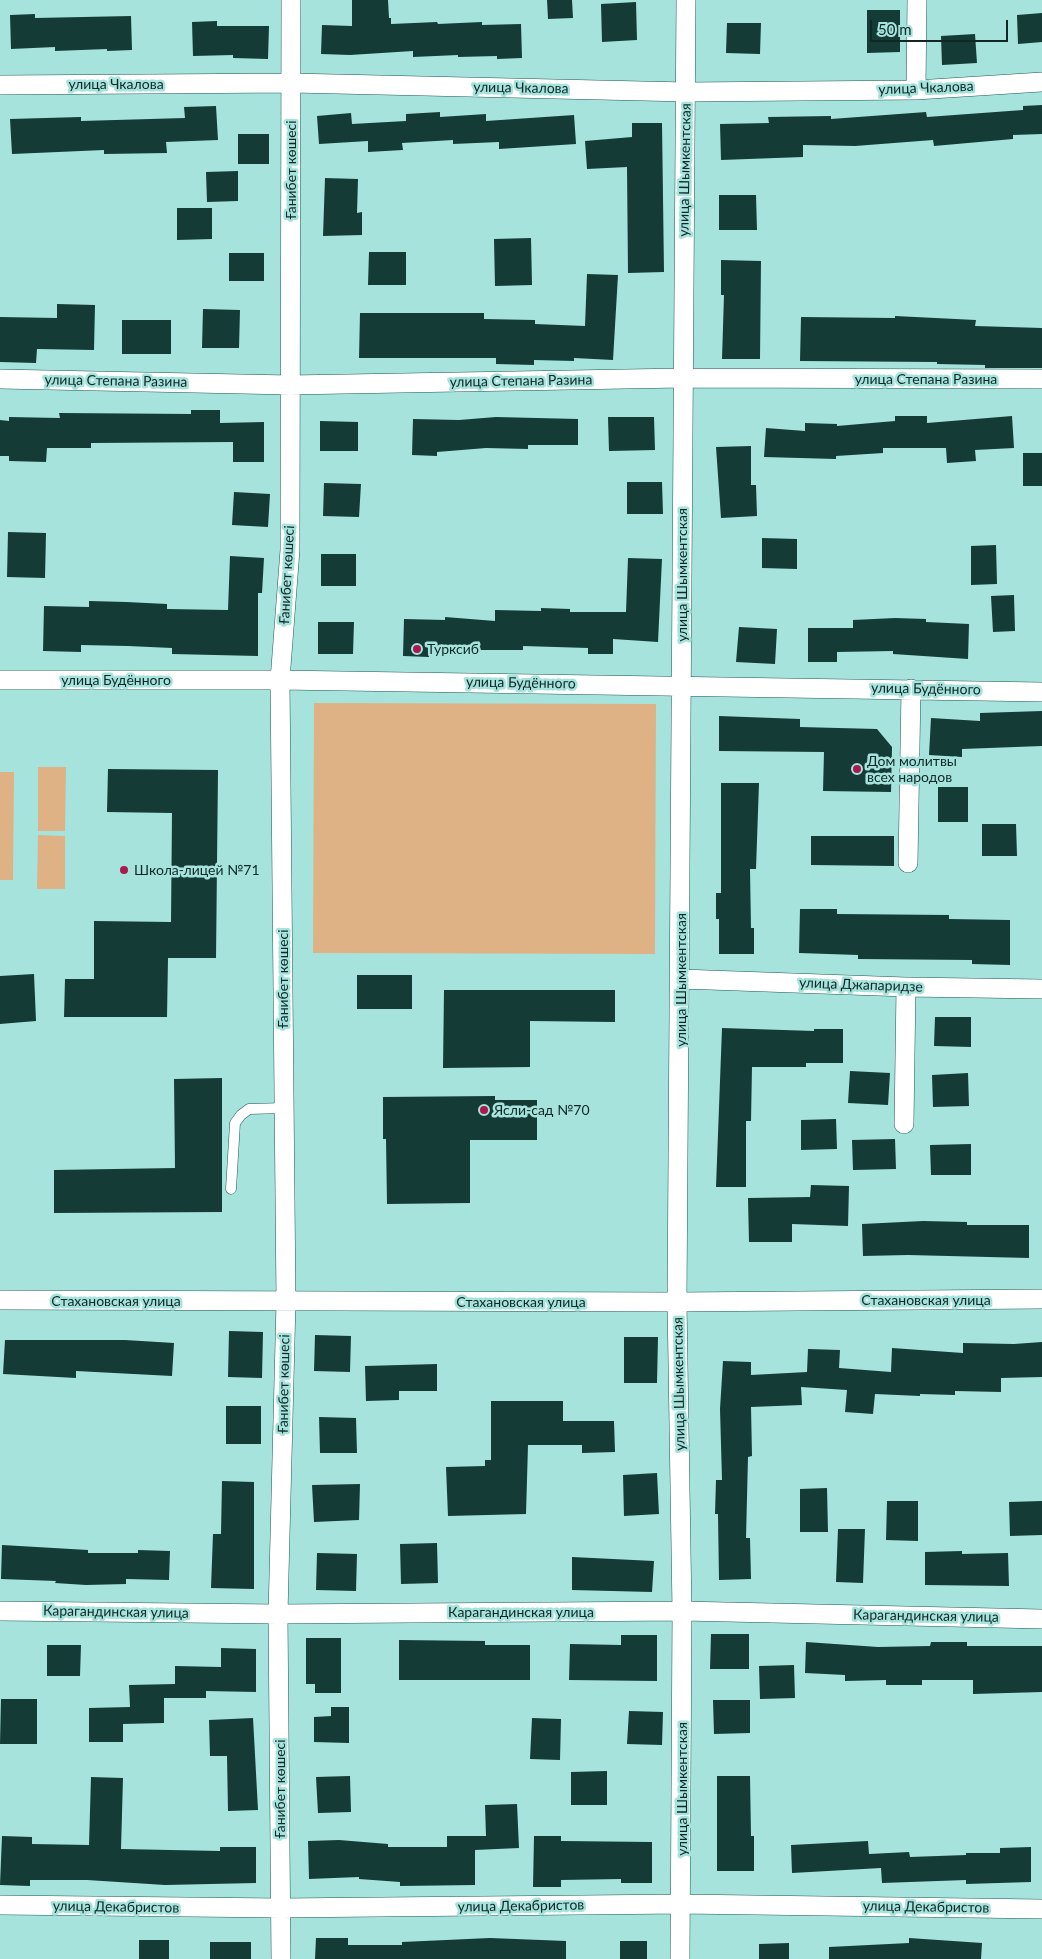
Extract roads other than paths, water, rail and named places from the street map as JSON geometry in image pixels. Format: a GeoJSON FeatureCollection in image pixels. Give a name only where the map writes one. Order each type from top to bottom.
{"type":"FeatureCollection","features":[{"type":"Feature","properties":{"kind":"street","name":"Ғанибет көшесі"},"geometry":{"type":"LineString","coordinates":[[281,1959],[278,1614],[286,1302],[280,680],[290,550],[291,0]]}},
{"type":"Feature","properties":{"kind":"street","name":"улица Шымкентская"},"geometry":{"type":"LineString","coordinates":[[680,1959],[682,1904],[682,1611],[677,1302],[681,979],[683,685],[682,378],[686,0]]}},
{"type":"Feature","properties":{"kind":"street"},"geometry":{"type":"LineString","coordinates":[[916,90],[917,0]]}},
{"type":"Feature","properties":{"kind":"street","name":"улица Чкалова"},"geometry":{"type":"LineString","coordinates":[[0,85],[292,83],[686,92],[916,90],[1042,82]]}},
{"type":"Feature","properties":{"kind":"street","name":"улица Степана Разина"},"geometry":{"type":"LineString","coordinates":[[0,379],[290,385],[682,378],[1042,379]]}},
{"type":"Feature","properties":{"kind":"street","name":"улица Будённого"},"geometry":{"type":"LineString","coordinates":[[0,680],[280,680],[1042,692]]}},
{"type":"Feature","properties":{"kind":"street"},"geometry":{"type":"LineString","coordinates":[[908,863],[911,689]]}},
{"type":"Feature","properties":{"kind":"street","name":"улица Джапаридзе"},"geometry":{"type":"LineString","coordinates":[[681,979],[906,987],[1042,989]]}},
{"type":"Feature","properties":{"kind":"street"},"geometry":{"type":"LineString","coordinates":[[904,1124],[906,987]]}},
{"type":"Feature","properties":{"kind":"street","name":"Стахановская улица"},"geometry":{"type":"LineString","coordinates":[[0,1300],[677,1302],[1042,1299]]}},
{"type":"Feature","properties":{"kind":"street","name":"Карагандинская улица"},"geometry":{"type":"LineString","coordinates":[[0,1611],[278,1614],[682,1611],[1042,1619]]}},
{"type":"Feature","properties":{"kind":"street","name":"улица Декабристов"},"geometry":{"type":"LineString","coordinates":[[0,1905],[281,1908],[682,1904],[1042,1909]]}},
{"type":"Feature","properties":{"kind":"lane"},"geometry":{"type":"LineString","coordinates":[[231,1189],[234,1123],[240,1115],[249,1109],[284,1108]]}},
{"type":"Feature","properties":{"kind":"place","name":"Турксиб"},"geometry":{"type":"Point","coordinates":[417,649]}},
{"type":"Feature","properties":{"kind":"place","name":"Дом молитвы всех народов"},"geometry":{"type":"Point","coordinates":[857,769]}},
{"type":"Feature","properties":{"kind":"place","name":"Школа-лицей №71"},"geometry":{"type":"Point","coordinates":[124,870]}},
{"type":"Feature","properties":{"kind":"place","name":"Ясли-сад №70"},"geometry":{"type":"Point","coordinates":[484,1110]}}]}
